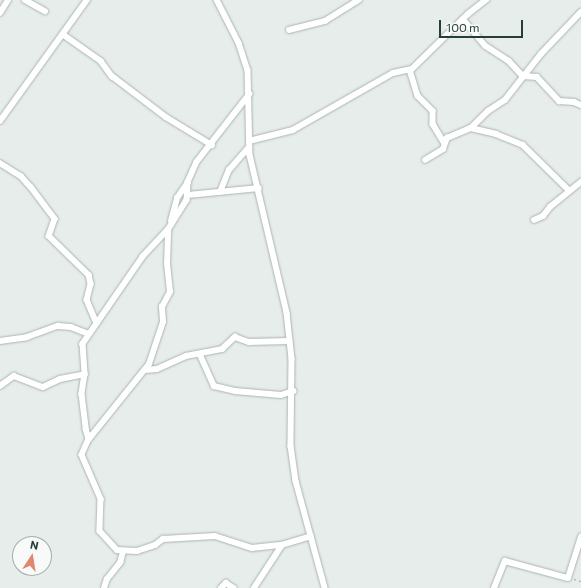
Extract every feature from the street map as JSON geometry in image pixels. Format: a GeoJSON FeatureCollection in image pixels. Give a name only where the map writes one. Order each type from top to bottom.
{"type":"FeatureCollection","features":[{"type":"Feature","properties":{"kind":"street"},"geometry":{"type":"LineString","coordinates":[[0,13],[8,0]]}},
{"type":"Feature","properties":{"kind":"street"},"geometry":{"type":"LineString","coordinates":[[25,0],[45,11]]}},
{"type":"Feature","properties":{"kind":"street"},"geometry":{"type":"LineString","coordinates":[[0,121],[2,113],[64,35],[88,0]]}},
{"type":"Feature","properties":{"kind":"street"},"geometry":{"type":"LineString","coordinates":[[217,0],[244,56],[250,94],[249,144],[287,314],[293,391],[291,446],[298,491],[325,588]]}},
{"type":"Feature","properties":{"kind":"street"},"geometry":{"type":"LineString","coordinates":[[289,30],[325,21],[359,0]]}},
{"type":"Feature","properties":{"kind":"street"},"geometry":{"type":"LineString","coordinates":[[220,192],[229,170],[249,144],[293,130],[394,73],[410,70],[486,0]]}},
{"type":"Feature","properties":{"kind":"street"},"geometry":{"type":"LineString","coordinates":[[425,160],[443,149],[444,142],[447,138],[471,128],[488,111],[505,100],[523,76],[530,73],[581,12]]}},
{"type":"Feature","properties":{"kind":"street"},"geometry":{"type":"LineString","coordinates":[[463,20],[486,46],[509,61],[523,76]]}},
{"type":"Feature","properties":{"kind":"street"},"geometry":{"type":"LineString","coordinates":[[64,35],[101,61],[112,76],[166,117],[212,145]]}},
{"type":"Feature","properties":{"kind":"street"},"geometry":{"type":"LineString","coordinates":[[410,70],[418,96],[433,111],[433,124],[444,142]]}},
{"type":"Feature","properties":{"kind":"street"},"geometry":{"type":"LineString","coordinates":[[530,73],[540,80],[556,99],[581,105]]}},
{"type":"Feature","properties":{"kind":"street"},"geometry":{"type":"LineString","coordinates":[[250,94],[212,145],[197,162],[188,182],[177,198],[168,230],[167,264],[170,292],[162,307],[163,322],[145,370],[89,439],[82,455],[101,499],[100,531],[113,548],[122,552],[140,550],[163,538],[215,536],[252,548],[282,545],[311,536]]}},
{"type":"Feature","properties":{"kind":"street"},"geometry":{"type":"LineString","coordinates":[[478,121],[481,130]]}},
{"type":"Feature","properties":{"kind":"street"},"geometry":{"type":"LineString","coordinates":[[471,128],[481,130],[523,145],[569,190]]}},
{"type":"Feature","properties":{"kind":"street"},"geometry":{"type":"LineString","coordinates":[[0,163],[21,176],[55,218],[48,236],[89,275],[91,284],[87,300],[98,323]]}},
{"type":"Feature","properties":{"kind":"street"},"geometry":{"type":"LineString","coordinates":[[170,222],[188,195],[188,182]]}},
{"type":"Feature","properties":{"kind":"street"},"geometry":{"type":"LineString","coordinates":[[534,220],[543,216],[569,190],[581,182]]}},
{"type":"Feature","properties":{"kind":"street"},"geometry":{"type":"LineString","coordinates":[[188,195],[259,188]]}},
{"type":"Feature","properties":{"kind":"street"},"geometry":{"type":"LineString","coordinates":[[89,439],[82,394],[85,374],[83,348],[89,334],[143,257],[168,230]]}},
{"type":"Feature","properties":{"kind":"street"},"geometry":{"type":"LineString","coordinates":[[0,341],[32,336],[58,326],[71,327],[89,334]]}},
{"type":"Feature","properties":{"kind":"street"},"geometry":{"type":"LineString","coordinates":[[145,370],[157,369],[186,356],[222,349],[235,336],[249,342],[289,340]]}},
{"type":"Feature","properties":{"kind":"street"},"geometry":{"type":"LineString","coordinates":[[200,354],[214,386],[235,391],[281,395],[293,391]]}},
{"type":"Feature","properties":{"kind":"street"},"geometry":{"type":"LineString","coordinates":[[0,386],[14,376],[43,387],[60,378],[85,374]]}},
{"type":"Feature","properties":{"kind":"street"},"geometry":{"type":"LineString","coordinates":[[494,588],[501,565],[505,561],[566,578],[570,577],[571,563],[581,537]]}},
{"type":"Feature","properties":{"kind":"street"},"geometry":{"type":"LineString","coordinates":[[254,588],[282,545]]}},
{"type":"Feature","properties":{"kind":"street"},"geometry":{"type":"LineString","coordinates":[[104,588],[107,579],[120,563],[122,552]]}},
{"type":"Feature","properties":{"kind":"street"},"geometry":{"type":"LineString","coordinates":[[220,588],[226,582],[234,588]]}},
{"type":"Feature","properties":{"kind":"path"},"geometry":{"type":"LineString","coordinates":[[570,577],[581,581]]}}]}
